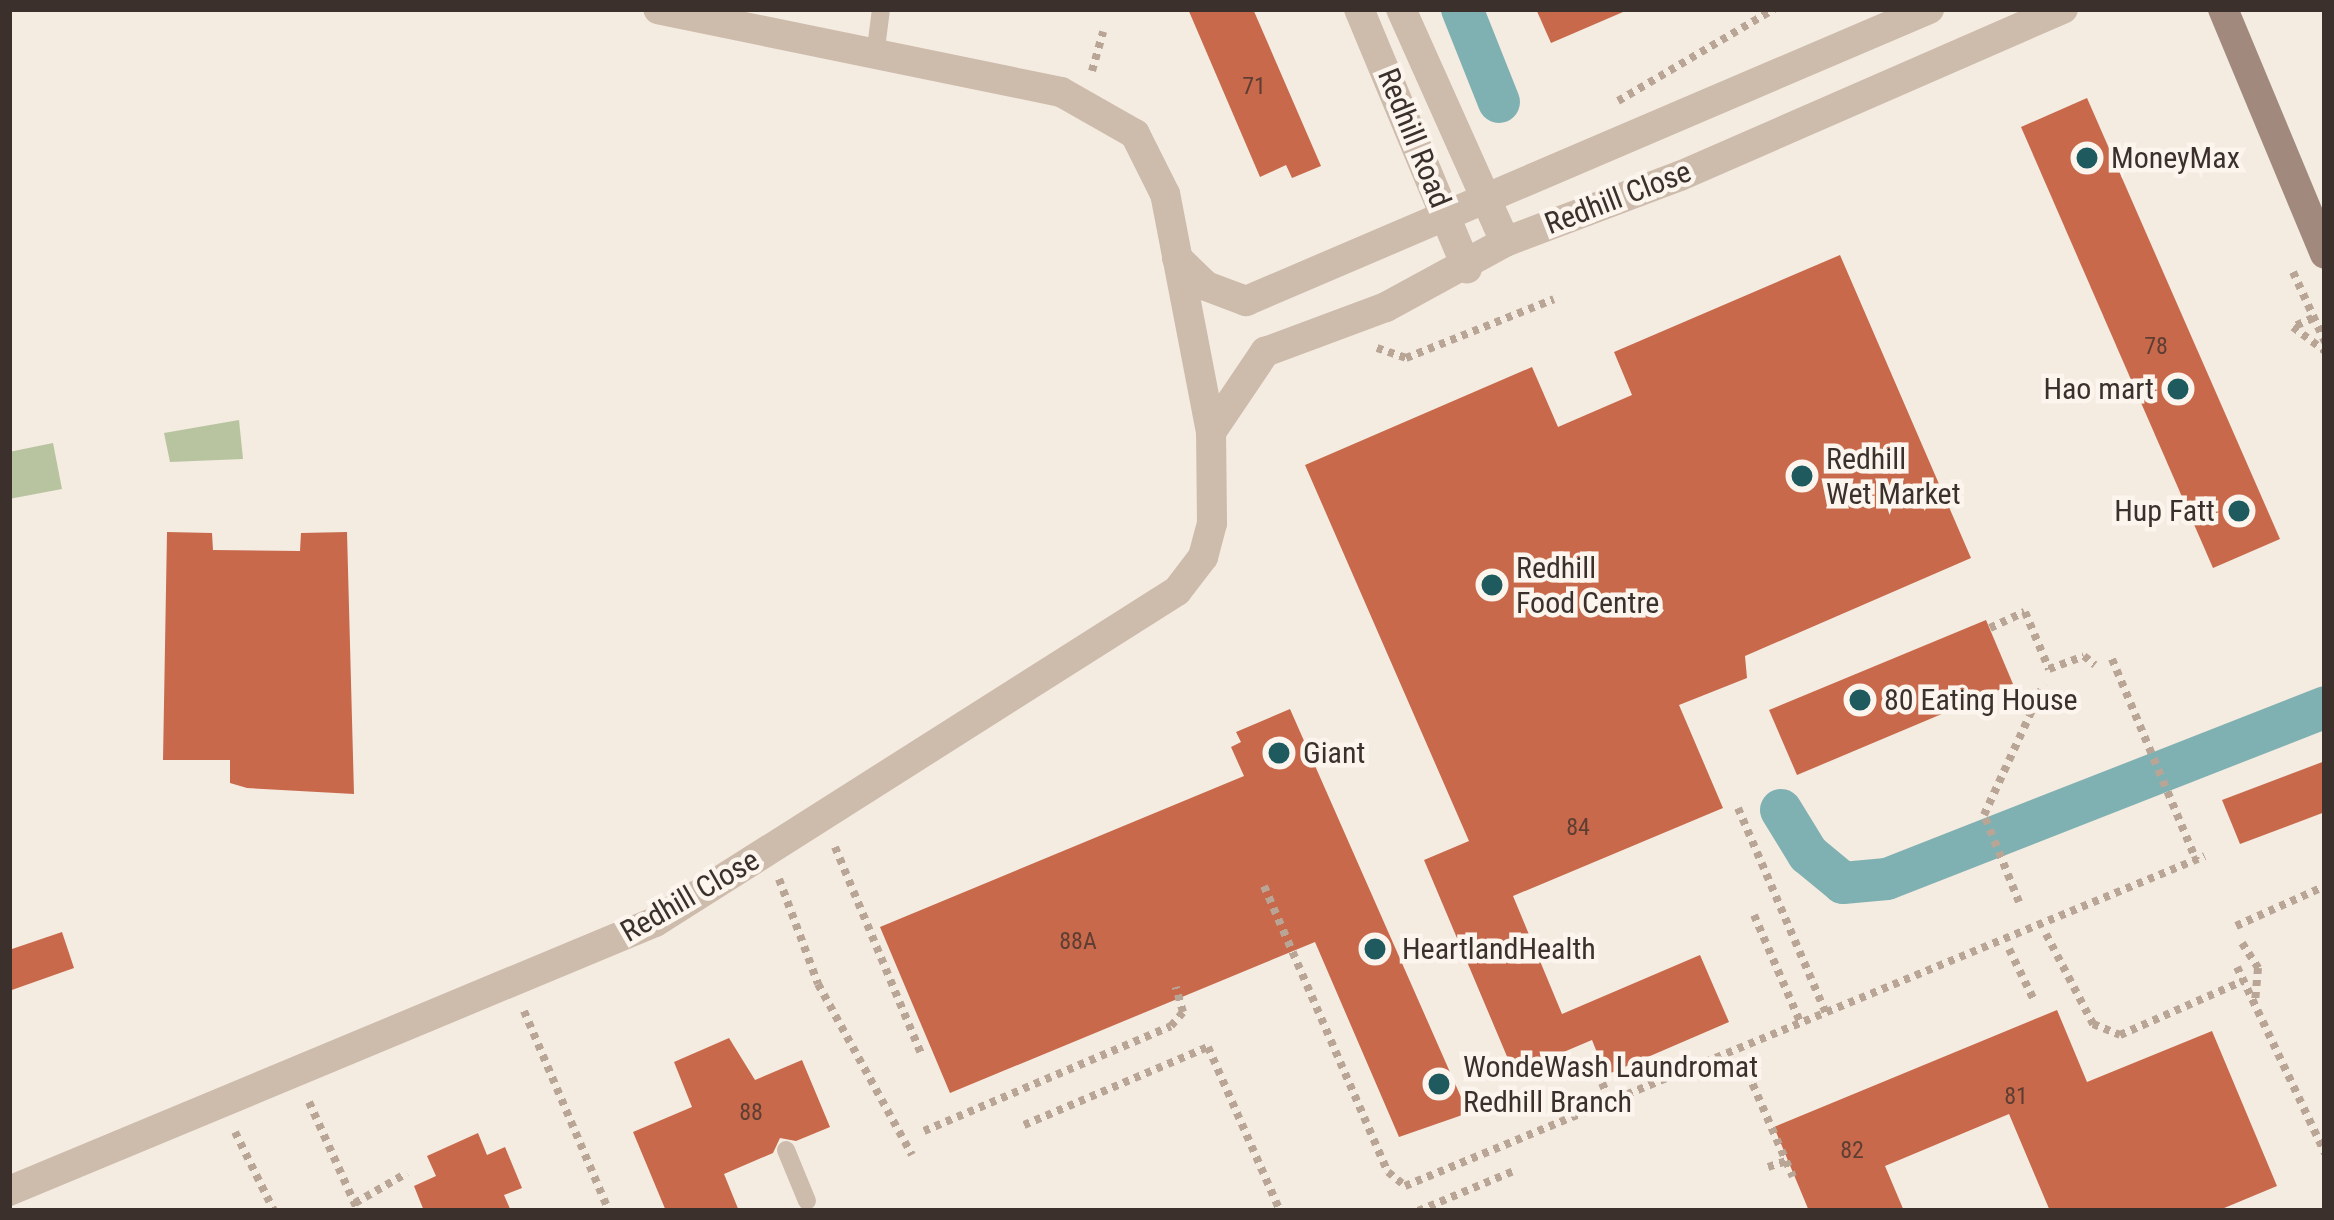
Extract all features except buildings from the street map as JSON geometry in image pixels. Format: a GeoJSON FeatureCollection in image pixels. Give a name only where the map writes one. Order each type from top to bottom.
{"type":"FeatureCollection","features":[{"type":"Feature","properties":{"kind":"main road"},"geometry":{"type":"LineString","coordinates":[[2223,9],[2325,254]]}},
{"type":"Feature","properties":{"kind":"street","name":"Redhill Close"},"geometry":{"type":"LineString","coordinates":[[9,1191],[655,922],[1177,591],[1203,557],[1212,523],[1210,432],[1158,170],[1136,134],[1101,110],[1061,92],[658,9]]}},
{"type":"Feature","properties":{"kind":"street","name":"Redhill Road"},"geometry":{"type":"LineString","coordinates":[[1359,9],[1467,268]]}},
{"type":"Feature","properties":{"kind":"street","name":"Redhill Road"},"geometry":{"type":"LineString","coordinates":[[1401,9],[1504,242]]}},
{"type":"Feature","properties":{"kind":"street","name":"Redhill Close"},"geometry":{"type":"LineString","coordinates":[[1177,258],[1206,286],[1246,301],[1929,9]]}},
{"type":"Feature","properties":{"kind":"street","name":"Redhill Close"},"geometry":{"type":"LineString","coordinates":[[1210,432],[1265,352],[1467,268],[1504,242],[1680,176],[2063,9]]}},
{"type":"Feature","properties":{"kind":"lane"},"geometry":{"type":"LineString","coordinates":[[875,56],[881,9]]}},
{"type":"Feature","properties":{"kind":"lane"},"geometry":{"type":"LineString","coordinates":[[787,1150],[807,1201]]}},
{"type":"Feature","properties":{"kind":"path"},"geometry":{"type":"LineString","coordinates":[[1614,104],[1774,9]]}},
{"type":"Feature","properties":{"kind":"path"},"geometry":{"type":"LineString","coordinates":[[2313,318],[2294,327],[2325,351]]}},
{"type":"Feature","properties":{"kind":"path"},"geometry":{"type":"LineString","coordinates":[[1990,628],[2025,612],[2049,669],[2084,656],[2095,665]]}},
{"type":"Feature","properties":{"kind":"path"},"geometry":{"type":"LineString","coordinates":[[1264,886],[1398,1184],[1413,1185],[1614,1110],[1826,1013],[2200,858],[2112,659]]}},
{"type":"Feature","properties":{"kind":"path"},"geometry":{"type":"LineString","coordinates":[[2019,902],[1984,815],[2044,685]]}},
{"type":"Feature","properties":{"kind":"path"},"geometry":{"type":"LineString","coordinates":[[1738,808],[1826,1013]]}},
{"type":"Feature","properties":{"kind":"path"},"geometry":{"type":"LineString","coordinates":[[833,843],[922,1056]]}},
{"type":"Feature","properties":{"kind":"path"},"geometry":{"type":"LineString","coordinates":[[778,878],[818,984],[912,1155]]}},
{"type":"Feature","properties":{"kind":"path"},"geometry":{"type":"LineString","coordinates":[[2236,926],[2325,886]]}},
{"type":"Feature","properties":{"kind":"path"},"geometry":{"type":"LineString","coordinates":[[1754,914],[1801,1024]]}},
{"type":"Feature","properties":{"kind":"path"},"geometry":{"type":"LineString","coordinates":[[2046,934],[2093,1024],[2120,1035],[2243,981]]}},
{"type":"Feature","properties":{"kind":"path"},"geometry":{"type":"LineString","coordinates":[[2242,944],[2258,968],[2255,1006]]}},
{"type":"Feature","properties":{"kind":"path"},"geometry":{"type":"LineString","coordinates":[[2009,949],[2033,998]]}},
{"type":"Feature","properties":{"kind":"path"},"geometry":{"type":"LineString","coordinates":[[2236,967],[2325,1153]]}},
{"type":"Feature","properties":{"kind":"path"},"geometry":{"type":"LineString","coordinates":[[924,1131],[1171,1026],[1183,1012],[1177,987]]}},
{"type":"Feature","properties":{"kind":"path"},"geometry":{"type":"LineString","coordinates":[[524,1011],[609,1211]]}},
{"type":"Feature","properties":{"kind":"path"},"geometry":{"type":"LineString","coordinates":[[1024,1125],[1208,1047],[1280,1211]]}},
{"type":"Feature","properties":{"kind":"path"},"geometry":{"type":"LineString","coordinates":[[1743,1062],[1793,1178]]}},
{"type":"Feature","properties":{"kind":"path"},"geometry":{"type":"LineString","coordinates":[[1602,1083],[1614,1110]]}},
{"type":"Feature","properties":{"kind":"path"},"geometry":{"type":"LineString","coordinates":[[220,1100],[274,1211]]}},
{"type":"Feature","properties":{"kind":"path"},"geometry":{"type":"LineString","coordinates":[[308,1101],[357,1207],[407,1173]]}},
{"type":"Feature","properties":{"kind":"path"},"geometry":{"type":"LineString","coordinates":[[1768,1167],[1786,1161]]}},
{"type":"Feature","properties":{"kind":"path"},"geometry":{"type":"LineString","coordinates":[[1418,1211],[1516,1170]]}},
{"type":"Feature","properties":{"kind":"green space"},"geometry":{"type":"Polygon","coordinates":[[[239,420],[243,459],[170,462],[164,433],[239,420]]]}},
{"type":"Feature","properties":{"kind":"green space"},"geometry":{"type":"Polygon","coordinates":[[[53,443],[62,489],[9,499],[9,452],[53,443]]]}},
{"type":"Feature","properties":{"kind":"waterway"},"geometry":{"type":"LineString","coordinates":[[1462,9],[1499,102]]}},
{"type":"Feature","properties":{"kind":"waterway"},"geometry":{"type":"LineString","coordinates":[[1781,810],[1808,854],[1843,883],[1887,879],[2325,707]]}},
{"type":"Feature","properties":{"kind":"place","name":"MoneyMax"},"geometry":{"type":"Point","coordinates":[2087,158]}},
{"type":"Feature","properties":{"kind":"place","name":"Hao mart"},"geometry":{"type":"Point","coordinates":[2178,389]}},
{"type":"Feature","properties":{"kind":"place","name":"Redhill Wet Market"},"geometry":{"type":"Point","coordinates":[1802,476]}},
{"type":"Feature","properties":{"kind":"place","name":"Hup Fatt"},"geometry":{"type":"Point","coordinates":[2239,511]}},
{"type":"Feature","properties":{"kind":"place","name":"Redhill Food Centre"},"geometry":{"type":"Point","coordinates":[1492,585]}},
{"type":"Feature","properties":{"kind":"place","name":"80 Eating House"},"geometry":{"type":"Point","coordinates":[1860,700]}},
{"type":"Feature","properties":{"kind":"place","name":"Giant"},"geometry":{"type":"Point","coordinates":[1279,753]}},
{"type":"Feature","properties":{"kind":"place","name":"HeartlandHealth"},"geometry":{"type":"Point","coordinates":[1375,949]}},
{"type":"Feature","properties":{"kind":"place","name":"WondeWash Laundromat Redhill Branch"},"geometry":{"type":"Point","coordinates":[1439,1084]}}]}
